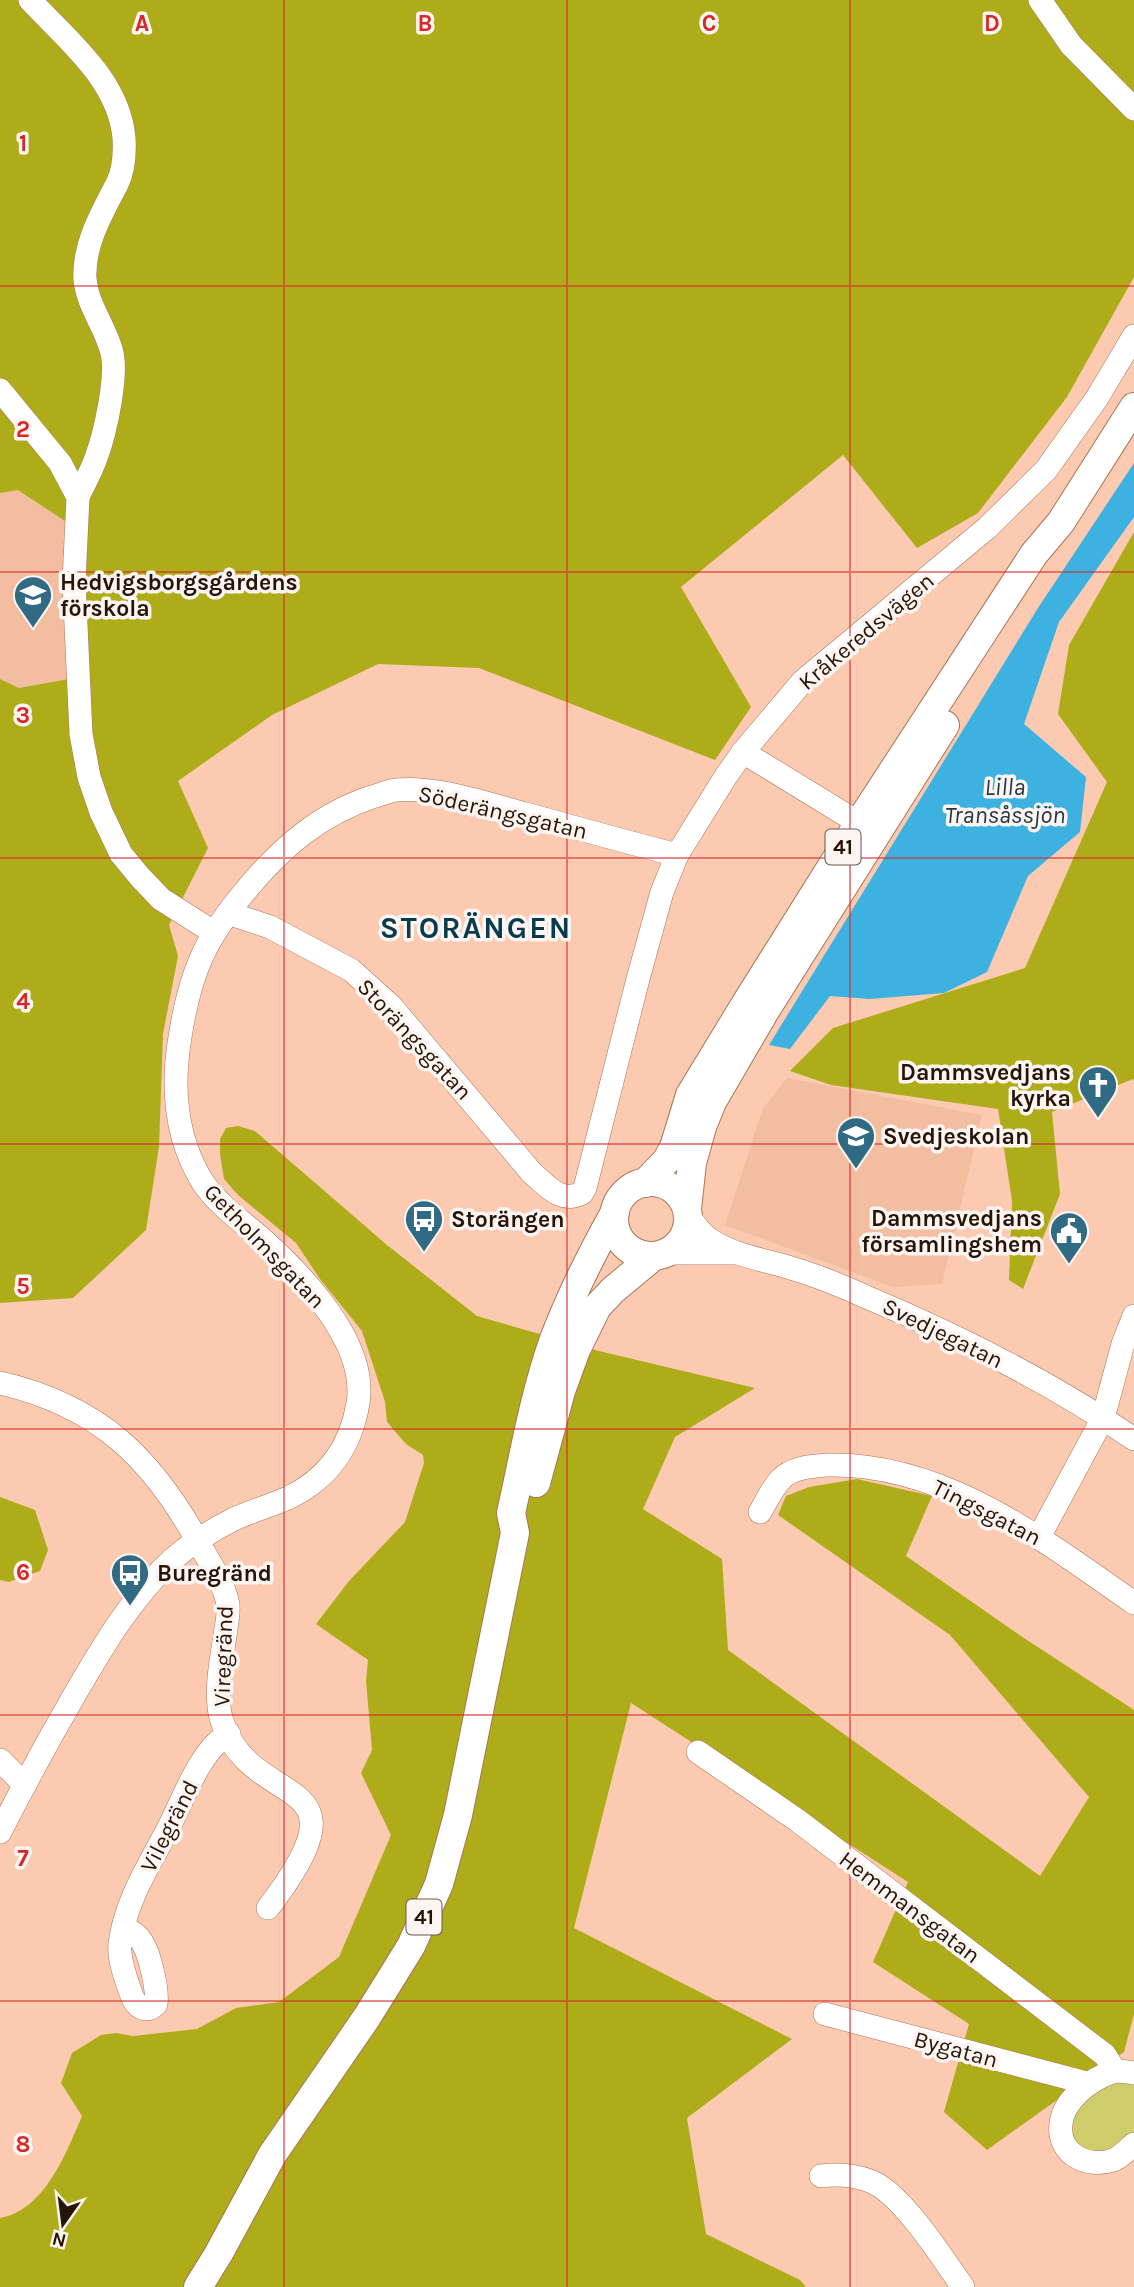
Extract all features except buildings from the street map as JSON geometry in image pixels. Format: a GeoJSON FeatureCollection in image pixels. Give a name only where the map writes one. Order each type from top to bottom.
{"type":"FeatureCollection","features":[{"type":"Feature","properties":{"kind":"main road","name":"41"},"geometry":{"type":"LineString","coordinates":[[515,1534],[528,1516],[561,1391],[576,1350],[597,1307],[612,1290],[660,1254],[676,1247],[683,1238],[687,1227],[692,1163],[712,1102],[868,828],[1034,554],[1061,522],[1134,407]]}},
{"type":"Feature","properties":{"kind":"main road","name":"41"},"geometry":{"type":"LineString","coordinates":[[198,2287],[272,2155],[368,2017],[411,1946],[439,1884],[458,1815],[515,1534],[511,1513],[540,1384],[554,1341],[586,1264],[625,1192],[645,1182],[667,1160],[674,1147],[690,1095],[868,828]]}},
{"type":"Feature","properties":{"kind":"main road"},"geometry":{"type":"LineString","coordinates":[[645,1182],[671,1188],[679,1195],[687,1212]]}},
{"type":"Feature","properties":{"kind":"main road"},"geometry":{"type":"LineString","coordinates":[[615,1212],[615,1229],[624,1244],[638,1253],[660,1254]]}},
{"type":"Feature","properties":{"kind":"main road","name":"41"},"geometry":{"type":"LineString","coordinates":[[212,2287],[219,2253]]}},
{"type":"Feature","properties":{"kind":"street"},"geometry":{"type":"LineString","coordinates":[[30,0],[107,86],[122,119],[125,151],[121,175],[90,240],[85,279],[91,303],[112,351],[114,377],[97,457],[78,497],[75,596],[81,734],[89,777],[101,812],[121,854],[161,899],[213,932]]}},
{"type":"Feature","properties":{"kind":"street"},"geometry":{"type":"LineString","coordinates":[[1040,0],[1071,45],[1134,109]]}},
{"type":"Feature","properties":{"kind":"street","name":"Kråkeredsvägen"},"geometry":{"type":"LineString","coordinates":[[576,1196],[585,1188],[662,892],[677,855],[726,776],[803,681],[987,528],[1046,470],[1097,398],[1134,336]]}},
{"type":"Feature","properties":{"kind":"street"},"geometry":{"type":"LineString","coordinates":[[0,390],[60,463],[78,497]]}},
{"type":"Feature","properties":{"kind":"street"},"geometry":{"type":"LineString","coordinates":[[743,752],[868,828]]}},
{"type":"Feature","properties":{"kind":"street","name":"Söderängsgatan"},"geometry":{"type":"LineString","coordinates":[[213,932],[264,868],[296,838],[330,814],[395,790],[436,792],[677,855]]}},
{"type":"Feature","properties":{"kind":"street","name":"Storängsgatan"},"geometry":{"type":"LineString","coordinates":[[228,913],[271,927],[351,970],[391,1006],[533,1173],[556,1194],[566,1198],[576,1196]]}},
{"type":"Feature","properties":{"kind":"street","name":"Getholmsgatan"},"geometry":{"type":"LineString","coordinates":[[0,1832],[96,1657],[144,1588],[197,1540],[236,1518],[290,1497],[320,1476],[341,1455],[359,1399],[355,1356],[342,1329],[294,1272],[203,1183],[187,1150],[177,1112],[175,1085],[178,1045],[194,973],[213,932]]}},
{"type":"Feature","properties":{"kind":"street","name":"Svedjegatan"},"geometry":{"type":"LineString","coordinates":[[687,1212],[697,1229],[710,1240],[865,1296],[998,1359],[1134,1438]]}},
{"type":"Feature","properties":{"kind":"street","name":"Svedjegatan"},"geometry":{"type":"LineString","coordinates":[[660,1254],[740,1253]]}},
{"type":"Feature","properties":{"kind":"street"},"geometry":{"type":"LineString","coordinates":[[1039,1537],[1103,1418],[1123,1344],[1134,1316]]}},
{"type":"Feature","properties":{"kind":"street","name":"Viregränd"},"geometry":{"type":"LineString","coordinates":[[0,1383],[34,1391],[64,1404],[124,1442],[164,1487],[197,1540],[221,1584],[227,1601],[220,1701],[222,1720],[229,1734]]}},
{"type":"Feature","properties":{"kind":"street","name":"Tingsgatan"},"geometry":{"type":"LineString","coordinates":[[760,1512],[781,1479],[807,1466],[845,1465],[904,1474],[951,1490],[1039,1537],[1134,1603]]}},
{"type":"Feature","properties":{"kind":"street"},"geometry":{"type":"LineString","coordinates":[[229,1734],[246,1758],[297,1795],[309,1810],[312,1833],[308,1846],[268,1908]]}},
{"type":"Feature","properties":{"kind":"street","name":"Vilegränd"},"geometry":{"type":"LineString","coordinates":[[123,1927],[145,1871],[179,1804],[206,1756],[220,1738],[229,1734]]}},
{"type":"Feature","properties":{"kind":"street","name":"Hemmansgatan"},"geometry":{"type":"LineString","coordinates":[[698,1752],[797,1821],[1105,2054],[1125,2072]]}},
{"type":"Feature","properties":{"kind":"street"},"geometry":{"type":"LineString","coordinates":[[0,1760],[25,1785]]}},
{"type":"Feature","properties":{"kind":"street","name":"Bygatan"},"geometry":{"type":"LineString","coordinates":[[825,2014],[1087,2084]]}},
{"type":"Feature","properties":{"kind":"street"},"geometry":{"type":"LineString","coordinates":[[1125,2072],[1087,2084],[1070,2103],[1060,2123],[1063,2143],[1074,2157],[1095,2164],[1115,2160],[1134,2144]]}},
{"type":"Feature","properties":{"kind":"street"},"geometry":{"type":"LineString","coordinates":[[821,2176],[841,2174],[872,2181],[904,2207],[963,2287]]}},
{"type":"Feature","properties":{"kind":"shaded area"},"geometry":{"type":"Polygon","coordinates":[[[0,0],[1134,0],[1134,277],[1067,397],[978,513],[917,548],[843,455],[681,587],[751,707],[715,760],[479,668],[378,664],[272,715],[178,781],[208,848],[169,925],[178,956],[163,1034],[159,1147],[146,1230],[73,1298],[0,1303],[0,679],[19,688],[69,679],[65,521],[18,490],[0,493],[0,0]]]}},
{"type":"Feature","properties":{"kind":"shaded area","name":"Hedvigsborgsgårdens förskola"},"geometry":{"type":"Polygon","coordinates":[[[18,490],[65,520],[69,679],[19,688],[0,679],[0,493],[18,490]]]}},
{"type":"Feature","properties":{"kind":"shaded area"},"geometry":{"type":"Polygon","coordinates":[[[1134,532],[1134,1081],[1133,1079],[1052,1112],[1060,1194],[1023,1289],[1009,1280],[1012,1201],[998,1109],[831,1085],[790,1071],[833,1028],[1025,968],[1107,782],[1058,714],[1069,645],[1134,532]]]}},
{"type":"Feature","properties":{"kind":"shaded area","name":"Svedjeskolan"},"geometry":{"type":"Polygon","coordinates":[[[787,1078],[982,1115],[942,1284],[893,1287],[725,1225],[763,1108],[787,1078]]]}},
{"type":"Feature","properties":{"kind":"shaded area"},"geometry":{"type":"Polygon","coordinates":[[[238,1126],[255,1131],[387,1245],[477,1316],[599,1351],[755,1388],[675,1437],[643,1509],[722,1559],[728,1650],[1040,1876],[1089,1797],[950,1635],[778,1515],[786,1496],[809,1487],[857,1479],[932,1496],[906,1556],[1134,1710],[1134,2014],[1124,2052],[987,2150],[944,2112],[969,2024],[873,1962],[908,1882],[631,1703],[574,1928],[792,2039],[687,2118],[706,2234],[800,2280],[806,2287],[0,2287],[0,2218],[16,2213],[42,2192],[61,2162],[82,2116],[61,2083],[72,2053],[101,2035],[116,2033],[133,2036],[197,2029],[236,2008],[279,2002],[339,1957],[391,1835],[361,1773],[372,1750],[366,1681],[368,1660],[316,1624],[349,1581],[405,1522],[424,1463],[423,1455],[406,1444],[387,1422],[385,1402],[362,1331],[320,1279],[296,1243],[238,1195],[224,1179],[220,1139],[226,1128],[238,1126]]]}},
{"type":"Feature","properties":{"kind":"shaded area"},"geometry":{"type":"Polygon","coordinates":[[[0,1497],[35,1510],[48,1550],[40,1571],[9,1582],[0,1580],[0,1497]]]}},
{"type":"Feature","properties":{"kind":"shaded area"},"geometry":{"type":"Polygon","coordinates":[[[1127,2080],[1134,2081],[1134,2135],[1117,2148],[1106,2152],[1089,2151],[1081,2147],[1070,2128],[1076,2111],[1099,2091],[1127,2080]]]}},
{"type":"Feature","properties":{"kind":"water","name":"Lilla Transåssjön"},"geometry":{"type":"Polygon","coordinates":[[[1134,463],[1134,517],[1059,622],[1024,724],[1086,777],[1080,832],[1028,876],[987,972],[944,993],[869,999],[830,996],[790,1049],[769,1045],[1038,608],[1134,463]]]}},
{"type":"Feature","properties":{"kind":"place","name":"Hedvigsborgsgårdens förskola"},"geometry":{"type":"Point","coordinates":[33,629]}},
{"type":"Feature","properties":{"kind":"place","name":"Dammsvedjans kyrka"},"geometry":{"type":"Point","coordinates":[1098,1119]}},
{"type":"Feature","properties":{"kind":"place","name":"Svedjeskolan"},"geometry":{"type":"Point","coordinates":[856,1170]}},
{"type":"Feature","properties":{"kind":"place","name":"Storängen"},"geometry":{"type":"Point","coordinates":[424,1253]}},
{"type":"Feature","properties":{"kind":"place","name":"Dammsvedjans församlingshem"},"geometry":{"type":"Point","coordinates":[1069,1265]}},
{"type":"Feature","properties":{"kind":"place","name":"Buregränd"},"geometry":{"type":"Point","coordinates":[130,1607]}},
{"type":"Feature","properties":{"kind":"district","name":"STORÄNGEN"},"geometry":{"type":"Point","coordinates":[476,928]}}]}
